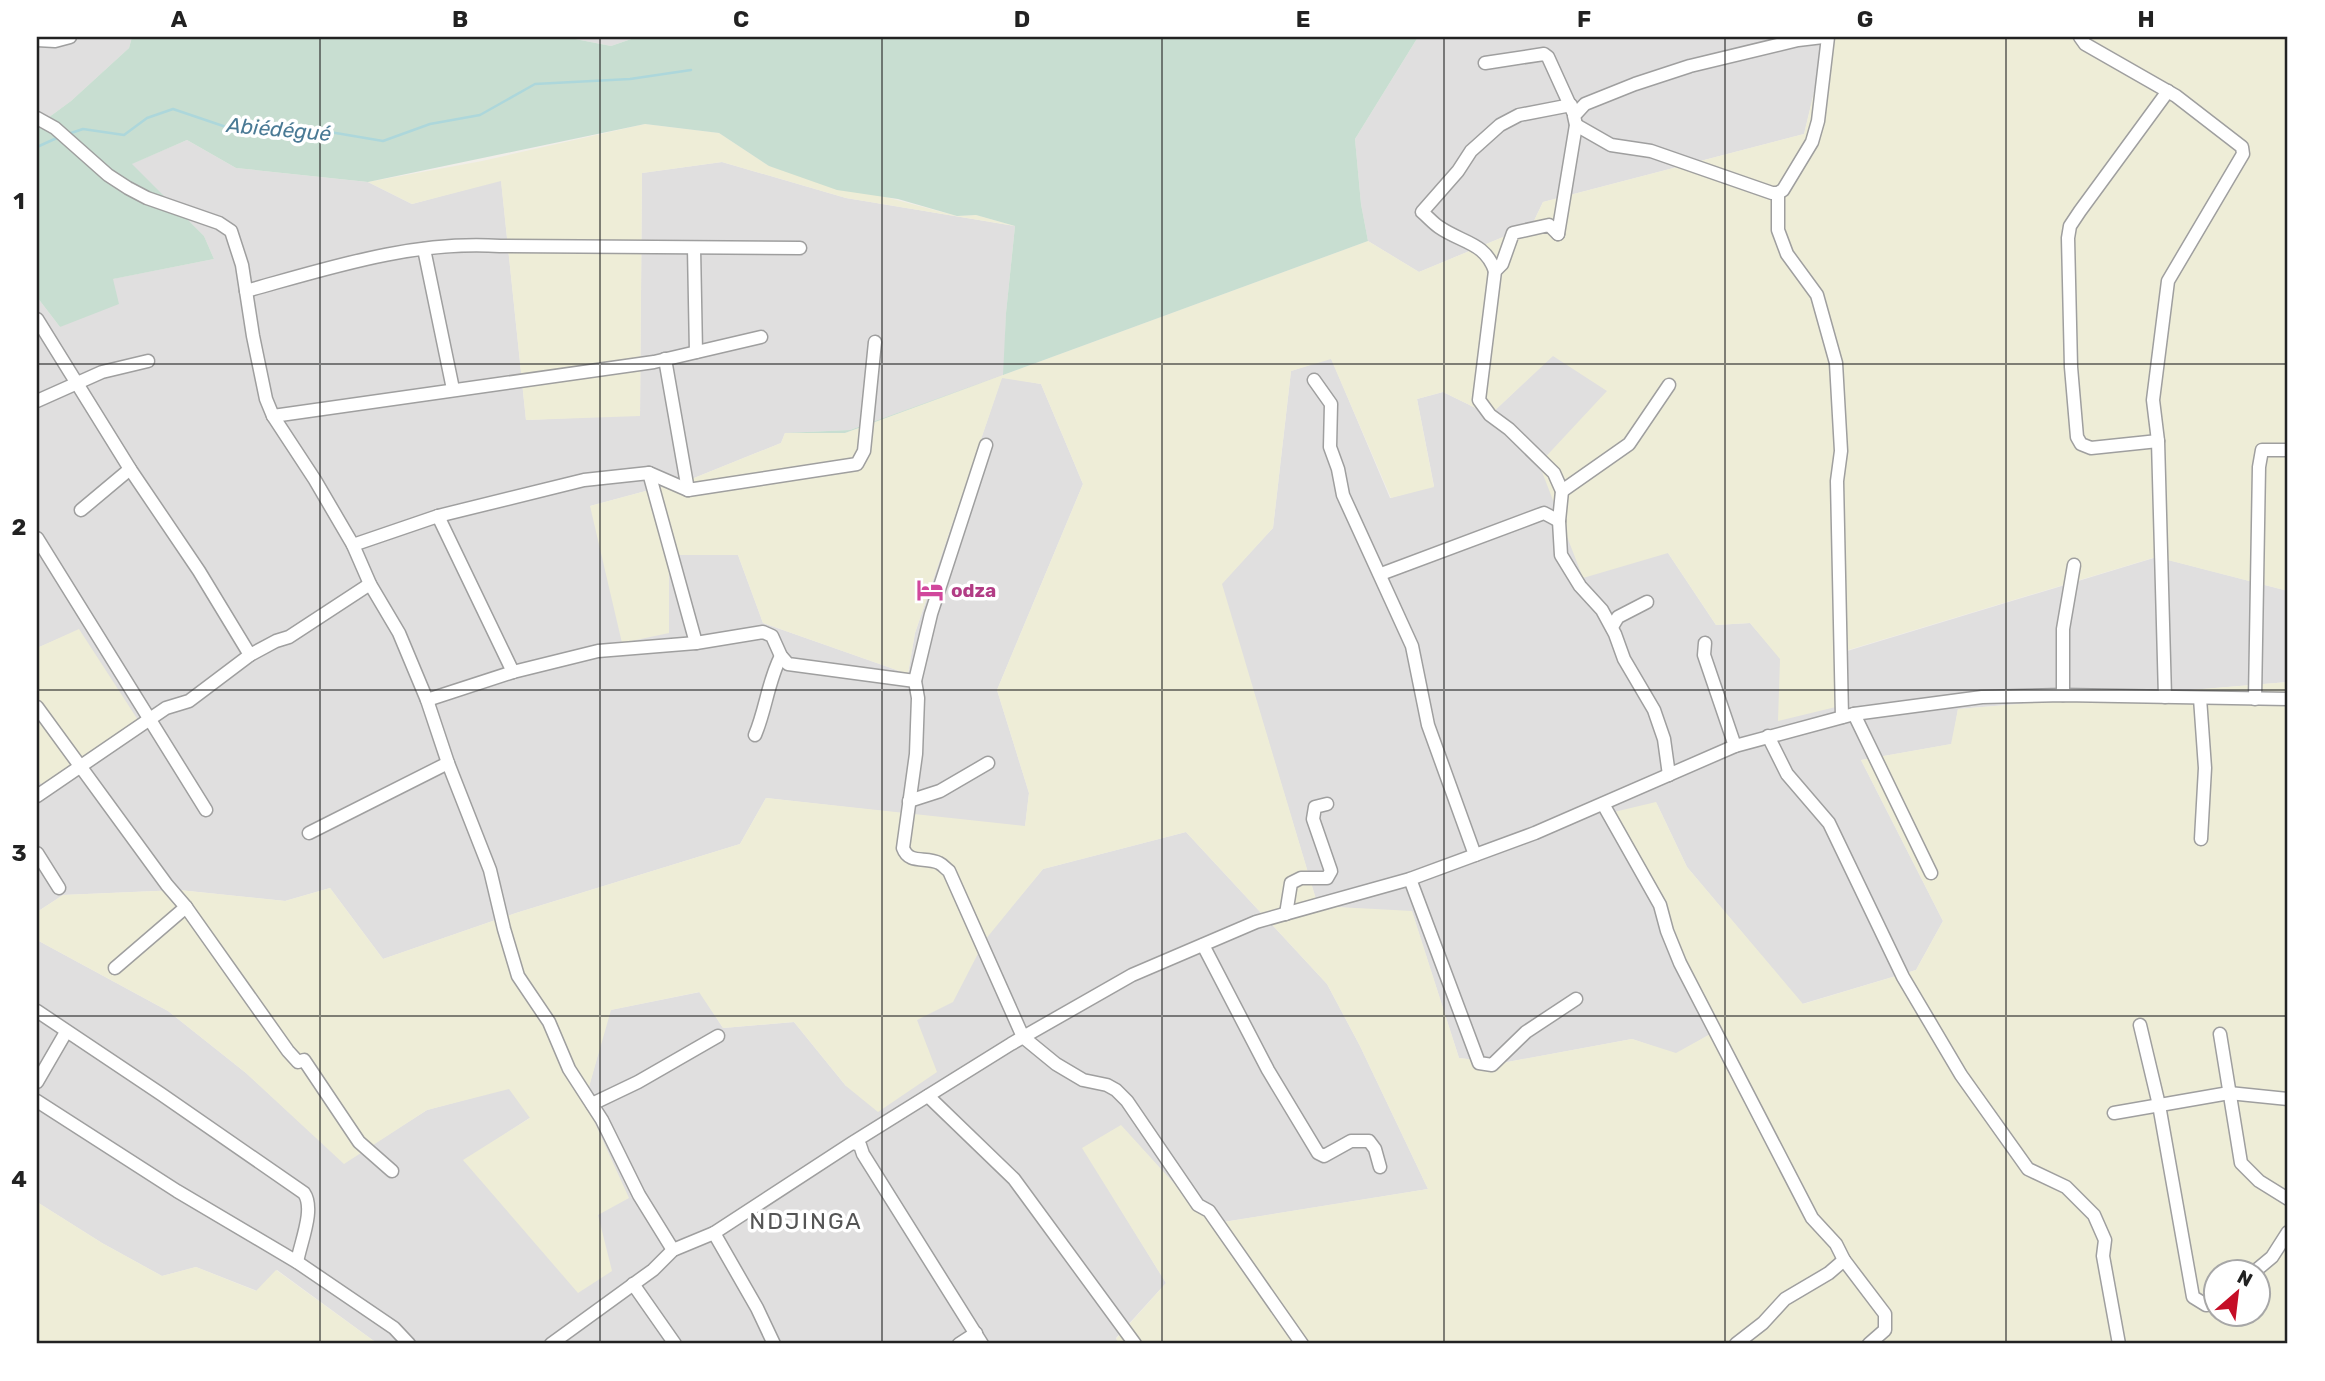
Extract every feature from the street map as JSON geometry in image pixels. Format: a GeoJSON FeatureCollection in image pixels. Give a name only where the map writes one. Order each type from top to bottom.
{"type":"FeatureCollection","features":[{"type":"Feature","properties":{"kind":"street"},"geometry":{"type":"LineString","coordinates":[[37,40],[55,41],[70,37]]}},
{"type":"Feature","properties":{"kind":"street"},"geometry":{"type":"LineString","coordinates":[[1495,271],[1502,264],[1513,233],[1549,225],[1558,234],[1574,116],[1585,104],[1690,66],[1798,40],[1823,37]]}},
{"type":"Feature","properties":{"kind":"street"},"geometry":{"type":"LineString","coordinates":[[1485,63],[1544,54],[1548,57],[1574,116],[1611,145],[1651,151],[1778,193],[1783,190],[1812,142],[1818,121],[1828,37]]}},
{"type":"Feature","properties":{"kind":"street"},"geometry":{"type":"LineString","coordinates":[[2080,37],[2085,44],[2168,91],[2238,142],[2243,154],[2168,281],[2153,400],[2158,441],[2165,698]]}},
{"type":"Feature","properties":{"kind":"street"},"geometry":{"type":"LineString","coordinates":[[2158,441],[2091,448],[2081,444],[2077,437],[2071,367],[2068,238],[2070,226],[2080,211],[2168,91]]}},
{"type":"Feature","properties":{"kind":"street"},"geometry":{"type":"LineString","coordinates":[[1574,116],[1519,115],[1500,125],[1471,151],[1458,172],[1422,212],[1440,228],[1472,243],[1490,257],[1495,271],[1479,400],[1489,415],[1509,429],[1554,473],[1562,491],[1559,521],[1561,555],[1580,586],[1602,610],[1612,627],[1624,659],[1654,709],[1664,739],[1669,775]]}},
{"type":"Feature","properties":{"kind":"street"},"geometry":{"type":"LineString","coordinates":[[37,118],[55,128],[108,175],[128,188],[147,198],[219,223],[231,231],[242,265],[266,399],[273,416],[353,545],[370,584],[399,633],[427,700],[489,870],[518,976],[549,1022],[569,1069],[592,1104],[622,1157],[639,1195],[673,1250]]}},
{"type":"Feature","properties":{"kind":"street"},"geometry":{"type":"LineString","coordinates":[[1778,193],[1778,230],[1787,254],[1818,295],[1836,363],[1841,451],[1837,481],[1848,716],[1931,873]]}},
{"type":"Feature","properties":{"kind":"street"},"geometry":{"type":"LineString","coordinates":[[246,291],[374,257],[466,244],[800,248]]}},
{"type":"Feature","properties":{"kind":"street"},"geometry":{"type":"LineString","coordinates":[[694,248],[696,352]]}},
{"type":"Feature","properties":{"kind":"street"},"geometry":{"type":"LineString","coordinates":[[424,249],[453,390]]}},
{"type":"Feature","properties":{"kind":"street"},"geometry":{"type":"LineString","coordinates":[[37,319],[250,654]]}},
{"type":"Feature","properties":{"kind":"street"},"geometry":{"type":"LineString","coordinates":[[273,416],[665,359],[761,337]]}},
{"type":"Feature","properties":{"kind":"street"},"geometry":{"type":"LineString","coordinates":[[353,545],[438,516],[584,480],[649,473],[688,490],[857,464],[864,451],[875,342]]}},
{"type":"Feature","properties":{"kind":"street"},"geometry":{"type":"LineString","coordinates":[[665,359],[688,490]]}},
{"type":"Feature","properties":{"kind":"street"},"geometry":{"type":"LineString","coordinates":[[37,401],[102,372],[148,361]]}},
{"type":"Feature","properties":{"kind":"street"},"geometry":{"type":"LineString","coordinates":[[1314,380],[1331,404],[1330,447],[1343,495],[1412,646],[1428,726],[1475,855]]}},
{"type":"Feature","properties":{"kind":"street"},"geometry":{"type":"LineString","coordinates":[[1562,491],[1629,444],[1670,385]]}},
{"type":"Feature","properties":{"kind":"street"},"geometry":{"type":"LineString","coordinates":[[986,444],[931,614],[915,681],[918,698],[916,754],[903,848],[905,854],[910,858],[939,863],[949,871],[1023,1037],[1056,1064],[1083,1080],[1107,1085],[1127,1101],[1198,1205],[1209,1210],[1302,1344]]}},
{"type":"Feature","properties":{"kind":"street"},"geometry":{"type":"LineString","coordinates":[[2255,699],[2259,467],[2262,450],[2288,450]]}},
{"type":"Feature","properties":{"kind":"street"},"geometry":{"type":"LineString","coordinates":[[81,510],[130,469]]}},
{"type":"Feature","properties":{"kind":"street"},"geometry":{"type":"LineString","coordinates":[[649,473],[696,643]]}},
{"type":"Feature","properties":{"kind":"street"},"geometry":{"type":"LineString","coordinates":[[1381,574],[1544,513],[1559,521]]}},
{"type":"Feature","properties":{"kind":"street"},"geometry":{"type":"LineString","coordinates":[[438,516],[513,673]]}},
{"type":"Feature","properties":{"kind":"street"},"geometry":{"type":"LineString","coordinates":[[37,538],[206,810]]}},
{"type":"Feature","properties":{"kind":"street"},"geometry":{"type":"LineString","coordinates":[[2063,695],[2063,629],[2074,565]]}},
{"type":"Feature","properties":{"kind":"street"},"geometry":{"type":"LineString","coordinates":[[37,796],[166,708],[189,701],[250,654],[289,637],[370,584]]}},
{"type":"Feature","properties":{"kind":"street"},"geometry":{"type":"LineString","coordinates":[[1612,627],[1618,617],[1647,602]]}},
{"type":"Feature","properties":{"kind":"street"},"geometry":{"type":"LineString","coordinates":[[427,700],[513,673],[598,651],[696,643],[763,632],[772,636],[781,656],[788,664],[915,681]]}},
{"type":"Feature","properties":{"kind":"street"},"geometry":{"type":"LineString","coordinates":[[1705,643],[1704,655],[1735,746]]}},
{"type":"Feature","properties":{"kind":"street"},"geometry":{"type":"LineString","coordinates":[[755,735],[763,716],[773,671],[781,656]]}},
{"type":"Feature","properties":{"kind":"street"},"geometry":{"type":"LineString","coordinates":[[551,1344],[653,1270],[673,1250],[714,1233],[1023,1037],[1132,975],[1256,922],[1410,879],[1535,833],[1735,746],[1848,716],[1982,697],[2063,695],[2288,699]]}},
{"type":"Feature","properties":{"kind":"street"},"geometry":{"type":"LineString","coordinates":[[2200,698],[2205,768],[2201,839]]}},
{"type":"Feature","properties":{"kind":"street"},"geometry":{"type":"LineString","coordinates":[[37,707],[186,907],[288,1051],[299,1062],[304,1060],[359,1142],[392,1171]]}},
{"type":"Feature","properties":{"kind":"street"},"geometry":{"type":"LineString","coordinates":[[1768,736],[1787,774],[1829,823],[1903,977],[1961,1075],[2028,1169],[2066,1187],[2094,1215],[2105,1240],[2103,1256],[2119,1344]]}},
{"type":"Feature","properties":{"kind":"street"},"geometry":{"type":"LineString","coordinates":[[309,833],[448,762]]}},
{"type":"Feature","properties":{"kind":"street"},"geometry":{"type":"LineString","coordinates":[[909,801],[940,791],[988,763]]}},
{"type":"Feature","properties":{"kind":"street"},"geometry":{"type":"LineString","coordinates":[[1286,914],[1292,883],[1301,878],[1327,878],[1331,871],[1313,819],[1315,807],[1326,804]]}},
{"type":"Feature","properties":{"kind":"street"},"geometry":{"type":"LineString","coordinates":[[1603,804],[1660,905],[1680,963],[1812,1218],[1836,1244],[1844,1260],[1885,1314],[1885,1330],[1869,1344]]}},
{"type":"Feature","properties":{"kind":"street"},"geometry":{"type":"LineString","coordinates":[[37,853],[59,888]]}},
{"type":"Feature","properties":{"kind":"street"},"geometry":{"type":"LineString","coordinates":[[1410,879],[1479,1063],[1492,1065],[1526,1032],[1576,999]]}},
{"type":"Feature","properties":{"kind":"street"},"geometry":{"type":"LineString","coordinates":[[115,968],[186,907]]}},
{"type":"Feature","properties":{"kind":"street"},"geometry":{"type":"LineString","coordinates":[[1203,945],[1268,1070],[1318,1153],[1324,1156],[1351,1141],[1368,1140],[1375,1149],[1380,1167]]}},
{"type":"Feature","properties":{"kind":"street"},"geometry":{"type":"LineString","coordinates":[[37,1011],[304,1193],[309,1200],[310,1213],[302,1234],[297,1262]]}},
{"type":"Feature","properties":{"kind":"street"},"geometry":{"type":"LineString","coordinates":[[2140,1026],[2159,1105],[2193,1297],[2202,1303]]}},
{"type":"Feature","properties":{"kind":"street"},"geometry":{"type":"LineString","coordinates":[[37,1082],[66,1032]]}},
{"type":"Feature","properties":{"kind":"street"},"geometry":{"type":"LineString","coordinates":[[2220,1034],[2241,1163],[2259,1181],[2288,1199]]}},
{"type":"Feature","properties":{"kind":"street"},"geometry":{"type":"LineString","coordinates":[[592,1104],[638,1082],[718,1035]]}},
{"type":"Feature","properties":{"kind":"street"},"geometry":{"type":"LineString","coordinates":[[2114,1112],[2229,1093],[2288,1099]]}},
{"type":"Feature","properties":{"kind":"street"},"geometry":{"type":"LineString","coordinates":[[928,1096],[1014,1179],[1135,1344]]}},
{"type":"Feature","properties":{"kind":"street"},"geometry":{"type":"LineString","coordinates":[[37,1101],[177,1191],[297,1262],[394,1328],[410,1344]]}},
{"type":"Feature","properties":{"kind":"street"},"geometry":{"type":"LineString","coordinates":[[853,1143],[860,1146],[979,1339],[959,1344]]}},
{"type":"Feature","properties":{"kind":"street"},"geometry":{"type":"LineString","coordinates":[[2271,1258],[2288,1231]]}},
{"type":"Feature","properties":{"kind":"street"},"geometry":{"type":"LineString","coordinates":[[714,1233],[757,1308],[774,1344]]}},
{"type":"Feature","properties":{"kind":"street"},"geometry":{"type":"LineString","coordinates":[[1735,1344],[1763,1323],[1785,1299],[1829,1273],[1844,1260]]}},
{"type":"Feature","properties":{"kind":"street"},"geometry":{"type":"LineString","coordinates":[[633,1284],[675,1344]]}},
{"type":"Feature","properties":{"kind":"shaded area"},"geometry":{"type":"Polygon","coordinates":[[[37,37],[132,37],[129,48],[71,101],[37,126],[37,37]]]}},
{"type":"Feature","properties":{"kind":"shaded area"},"geometry":{"type":"Polygon","coordinates":[[[565,37],[637,37],[611,46],[565,37]]]}},
{"type":"Feature","properties":{"kind":"shaded area"},"geometry":{"type":"Polygon","coordinates":[[[1418,37],[1831,37],[1804,134],[1543,202],[1532,225],[1419,272],[1368,241],[1361,204],[1355,139],[1418,37]]]}},
{"type":"Feature","properties":{"kind":"shaded area"},"geometry":{"type":"Polygon","coordinates":[[[187,140],[236,168],[368,182],[412,204],[501,180],[526,420],[640,415],[642,173],[722,162],[846,198],[1015,226],[1006,313],[1004,375],[850,430],[785,433],[781,443],[694,478],[590,506],[669,555],[738,555],[763,623],[908,674],[915,633],[1002,377],[1041,384],[1083,484],[997,690],[1029,793],[1025,827],[766,798],[740,844],[516,913],[383,959],[330,888],[285,901],[179,890],[63,895],[37,912],[37,779],[42,785],[79,630],[37,648],[37,297],[60,327],[112,279],[214,259],[204,236],[131,164],[187,140]]]}},
{"type":"Feature","properties":{"kind":"shaded area"},"geometry":{"type":"Polygon","coordinates":[[[1553,355],[1608,391],[1668,553],[1716,625],[1750,623],[1781,659],[1834,655],[2157,557],[2288,591],[2288,682],[1958,709],[1952,744],[1861,760],[1943,921],[1916,970],[1802,1004],[1687,867],[1656,802],[1714,1032],[1676,1054],[1632,1039],[1502,1063],[1459,1058],[1412,912],[1318,906],[1221,584],[1273,528],[1291,371],[1331,358],[1390,498],[1434,486],[1417,399],[1443,392],[1490,415],[1553,355]]]}},
{"type":"Feature","properties":{"kind":"shaded area"},"geometry":{"type":"Polygon","coordinates":[[[1186,832],[1327,984],[1360,1046],[1428,1189],[1211,1224],[1121,1126],[1083,1148],[1166,1283],[1116,1338],[1120,1344],[378,1344],[277,1270],[257,1291],[196,1267],[162,1276],[102,1243],[37,1202],[37,940],[168,1011],[246,1073],[344,1163],[427,1110],[509,1088],[531,1117],[464,1161],[598,1215],[585,1101],[610,1010],[700,992],[723,1028],[794,1022],[846,1086],[917,1020],[1043,869],[1186,832]]]}},
{"type":"Feature","properties":{"kind":"green space"},"geometry":{"type":"Polygon","coordinates":[[[132,37],[565,37],[611,46],[637,37],[1418,37],[1355,139],[1361,204],[1368,241],[1003,375],[1015,226],[976,215],[957,216],[898,199],[837,190],[769,166],[719,133],[645,124],[368,182],[236,168],[187,140],[132,164],[204,236],[214,259],[113,279],[119,304],[60,327],[37,297],[37,126],[71,101],[129,48],[132,37]]]}},
{"type":"Feature","properties":{"kind":"green space"},"geometry":{"type":"Polygon","coordinates":[[[1831,37],[2285,37],[2288,40],[2288,591],[2156,557],[1835,654],[1840,706],[1778,721],[1780,659],[1750,623],[1716,625],[1668,553],[1583,578],[1539,464],[1607,391],[1553,356],[1490,415],[1443,392],[1417,399],[1434,487],[1391,498],[1331,359],[1291,371],[1273,528],[1222,584],[1318,906],[1412,911],[1459,1058],[1502,1063],[1632,1039],[1676,1053],[1714,1032],[1614,812],[1656,802],[1687,867],[1803,1004],[1916,970],[1943,921],[1861,760],[1951,744],[1958,709],[2288,682],[2288,1344],[1120,1344],[1116,1339],[1166,1283],[1082,1148],[1121,1125],[1211,1224],[1428,1189],[1360,1046],[1327,984],[1186,832],[1043,869],[985,940],[953,1002],[917,1020],[937,1072],[878,1112],[846,1086],[794,1022],[723,1028],[699,992],[611,1010],[585,1101],[629,1198],[598,1215],[612,1271],[578,1293],[463,1160],[530,1118],[509,1089],[427,1110],[344,1164],[246,1073],[168,1011],[37,940],[37,912],[63,895],[179,890],[285,901],[330,888],[383,959],[516,913],[740,844],[766,798],[1025,826],[1029,793],[997,690],[1083,484],[1041,384],[1002,378],[915,633],[908,674],[763,623],[738,555],[669,555],[669,633],[622,643],[590,506],[694,478],[781,443],[785,433],[845,433],[1368,241],[1419,272],[1532,225],[1543,202],[1804,134],[1818,76],[1818,63],[1831,37]]]}},
{"type":"Feature","properties":{"kind":"green space"},"geometry":{"type":"Polygon","coordinates":[[[645,124],[719,133],[769,166],[957,216],[976,215],[1015,226],[846,198],[722,162],[642,173],[640,416],[526,420],[501,181],[412,204],[368,182],[482,161],[645,124]]]}},
{"type":"Feature","properties":{"kind":"green space"},"geometry":{"type":"Polygon","coordinates":[[[1002,375],[845,433],[785,433],[850,430],[1002,375]]]}},
{"type":"Feature","properties":{"kind":"green space"},"geometry":{"type":"Polygon","coordinates":[[[79,629],[138,720],[42,785],[37,779],[37,648],[79,629]]]}},
{"type":"Feature","properties":{"kind":"green space"},"geometry":{"type":"Polygon","coordinates":[[[37,1202],[102,1243],[162,1276],[196,1267],[256,1291],[276,1270],[378,1344],[37,1344],[37,1202]]]}},
{"type":"Feature","properties":{"kind":"waterway","name":"Abiédégué"},"geometry":{"type":"LineString","coordinates":[[68,134],[83,129],[124,135],[147,118],[173,109],[235,130],[318,130],[383,141],[430,124],[480,115],[535,84],[630,79],[691,70]]}},
{"type":"Feature","properties":{"kind":"waterway","name":"Abiédégué"},"geometry":{"type":"LineString","coordinates":[[37,147],[59,137]]}},
{"type":"Feature","properties":{"kind":"place","name":"odza"},"geometry":{"type":"Point","coordinates":[930,590]}},
{"type":"Feature","properties":{"kind":"district","name":"NDJINGA"},"geometry":{"type":"Point","coordinates":[806,1221]}}]}
